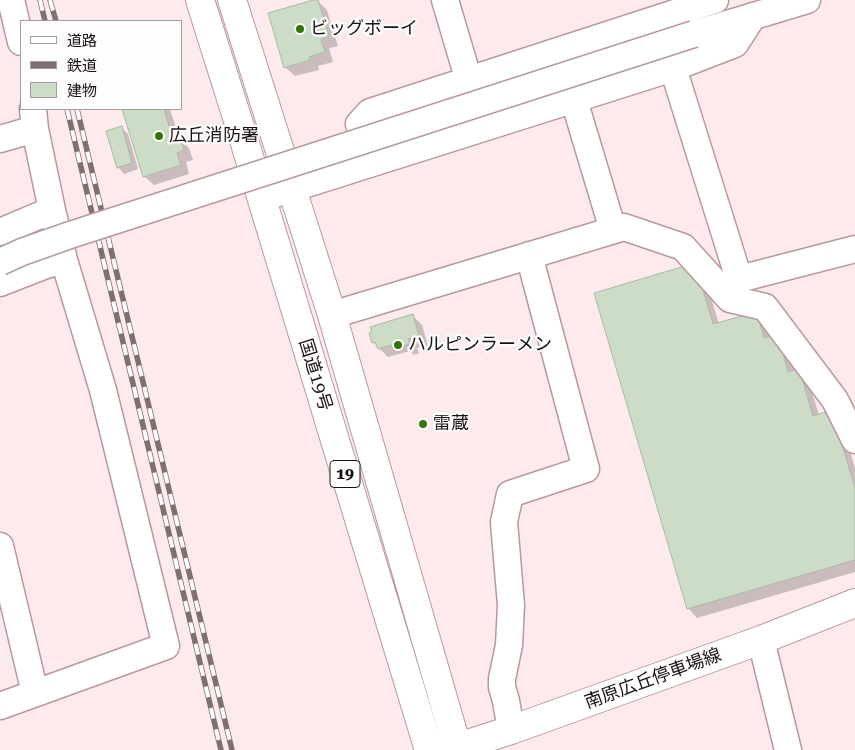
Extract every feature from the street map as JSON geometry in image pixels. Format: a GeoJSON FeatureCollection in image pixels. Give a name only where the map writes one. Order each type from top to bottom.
{"type":"FeatureCollection","features":[{"type":"Feature","properties":{"kind":"main road","name":"国道19号"},"geometry":{"type":"LineString","coordinates":[[200,0],[429,750]]}},
{"type":"Feature","properties":{"kind":"main road","name":"国道19号"},"geometry":{"type":"LineString","coordinates":[[232,0],[332,315],[455,749]]}},
{"type":"Feature","properties":{"kind":"main road","name":"南原広丘停車場線"},"geometry":{"type":"LineString","coordinates":[[455,749],[761,640],[855,603]]}},
{"type":"Feature","properties":{"kind":"street"},"geometry":{"type":"LineString","coordinates":[[11,0],[20,38]]}},
{"type":"Feature","properties":{"kind":"street"},"geometry":{"type":"LineString","coordinates":[[445,0],[469,81]]}},
{"type":"Feature","properties":{"kind":"street"},"geometry":{"type":"LineString","coordinates":[[372,163],[359,124],[370,112],[715,0]]}},
{"type":"Feature","properties":{"kind":"street"},"geometry":{"type":"LineString","coordinates":[[0,262],[70,235],[694,34],[747,8],[807,0]]}},
{"type":"Feature","properties":{"kind":"street"},"geometry":{"type":"LineString","coordinates":[[262,198],[574,100],[672,68],[735,44],[747,8]]}},
{"type":"Feature","properties":{"kind":"street"},"geometry":{"type":"LineString","coordinates":[[672,68],[739,279],[855,249]]}},
{"type":"Feature","properties":{"kind":"street"},"geometry":{"type":"LineString","coordinates":[[574,100],[613,230]]}},
{"type":"Feature","properties":{"kind":"street"},"geometry":{"type":"LineString","coordinates":[[0,139],[34,119],[64,260],[102,390],[166,646],[0,706]]}},
{"type":"Feature","properties":{"kind":"street"},"geometry":{"type":"LineString","coordinates":[[0,232],[52,210]]}},
{"type":"Feature","properties":{"kind":"street"},"geometry":{"type":"LineString","coordinates":[[332,315],[624,227],[683,247],[730,299],[764,307],[834,400],[855,440]]}},
{"type":"Feature","properties":{"kind":"street"},"geometry":{"type":"LineString","coordinates":[[511,730],[502,688],[509,645],[511,605],[504,522],[510,494],[586,469],[529,256]]}},
{"type":"Feature","properties":{"kind":"street"},"geometry":{"type":"LineString","coordinates":[[0,283],[64,260]]}},
{"type":"Feature","properties":{"kind":"street"},"geometry":{"type":"LineString","coordinates":[[0,546],[35,693]]}},
{"type":"Feature","properties":{"kind":"street"},"geometry":{"type":"LineString","coordinates":[[761,640],[788,750]]}},
{"type":"Feature","properties":{"kind":"building"},"geometry":{"type":"Polygon","coordinates":[[[318,0],[329,36],[321,39],[325,52],[309,57],[310,60],[284,68],[268,13],[318,0]]]}},
{"type":"Feature","properties":{"kind":"building"},"geometry":{"type":"Polygon","coordinates":[[[122,110],[164,110],[173,139],[180,137],[184,150],[177,153],[181,165],[143,177],[122,110]]]}},
{"type":"Feature","properties":{"kind":"building"},"geometry":{"type":"Polygon","coordinates":[[[122,126],[132,163],[117,168],[106,131],[122,126]]]}},
{"type":"Feature","properties":{"kind":"building"},"geometry":{"type":"Polygon","coordinates":[[[695,263],[713,324],[757,312],[764,338],[778,334],[788,372],[799,368],[813,416],[832,410],[855,488],[855,560],[687,609],[594,293],[695,263]]]}},
{"type":"Feature","properties":{"kind":"building"},"geometry":{"type":"Polygon","coordinates":[[[413,314],[419,336],[408,339],[410,344],[403,346],[402,342],[378,349],[375,342],[372,343],[369,333],[372,332],[370,327],[413,314]]]}},
{"type":"Feature","properties":{"kind":"railway"},"geometry":{"type":"LineString","coordinates":[[40,0],[45,20]]}},
{"type":"Feature","properties":{"kind":"railway"},"geometry":{"type":"LineString","coordinates":[[50,0],[56,20]]}},
{"type":"Feature","properties":{"kind":"railway"},"geometry":{"type":"LineString","coordinates":[[67,110],[221,750]]}},
{"type":"Feature","properties":{"kind":"railway"},"geometry":{"type":"LineString","coordinates":[[77,110],[232,750]]}},
{"type":"Feature","properties":{"kind":"place","name":"ビッグボーイ"},"geometry":{"type":"Point","coordinates":[300,29]}},
{"type":"Feature","properties":{"kind":"place","name":"広丘消防署"},"geometry":{"type":"Point","coordinates":[159,136]}},
{"type":"Feature","properties":{"kind":"place","name":"ハルピンラーメン"},"geometry":{"type":"Point","coordinates":[398,345]}},
{"type":"Feature","properties":{"kind":"place","name":"雷蔵"},"geometry":{"type":"Point","coordinates":[423,424]}}]}
